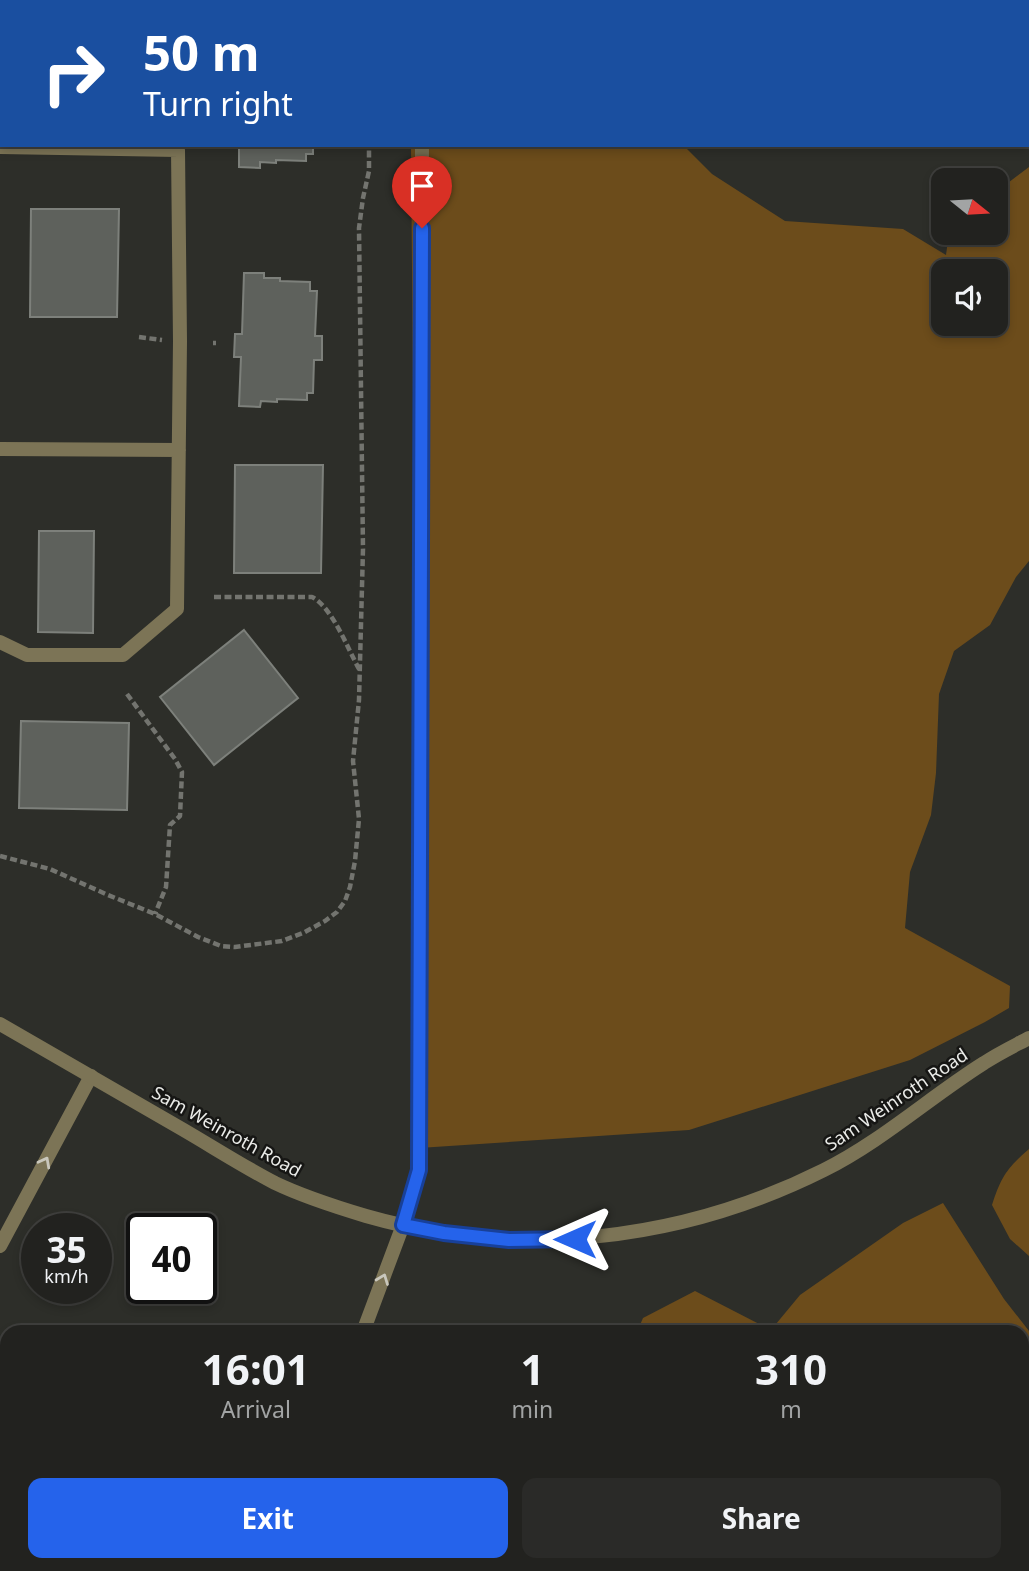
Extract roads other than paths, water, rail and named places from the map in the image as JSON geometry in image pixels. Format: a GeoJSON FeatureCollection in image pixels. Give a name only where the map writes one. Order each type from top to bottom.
{"type":"FeatureCollection","features":[{"type":"Feature","properties":{"kind":"street"},"geometry":{"type":"LineString","coordinates":[[0,147],[178,150],[180,341],[177,609],[123,655],[27,655],[0,642]]}},
{"type":"Feature","properties":{"kind":"street"},"geometry":{"type":"LineString","coordinates":[[366,1325],[403,1225],[419,1170],[422,147]]}},
{"type":"Feature","properties":{"kind":"street"},"geometry":{"type":"LineString","coordinates":[[0,449],[179,450]]}},
{"type":"Feature","properties":{"kind":"street","name":"Sam Weinroth Road"},"geometry":{"type":"LineString","coordinates":[[0,1024],[277,1184],[338,1208],[403,1225],[444,1233],[509,1240],[575,1239],[640,1232],[704,1217],[766,1197],[826,1170],[882,1136],[984,1063],[1029,1038]]}},
{"type":"Feature","properties":{"kind":"street"},"geometry":{"type":"LineString","coordinates":[[0,1246],[91,1076]]}}]}
